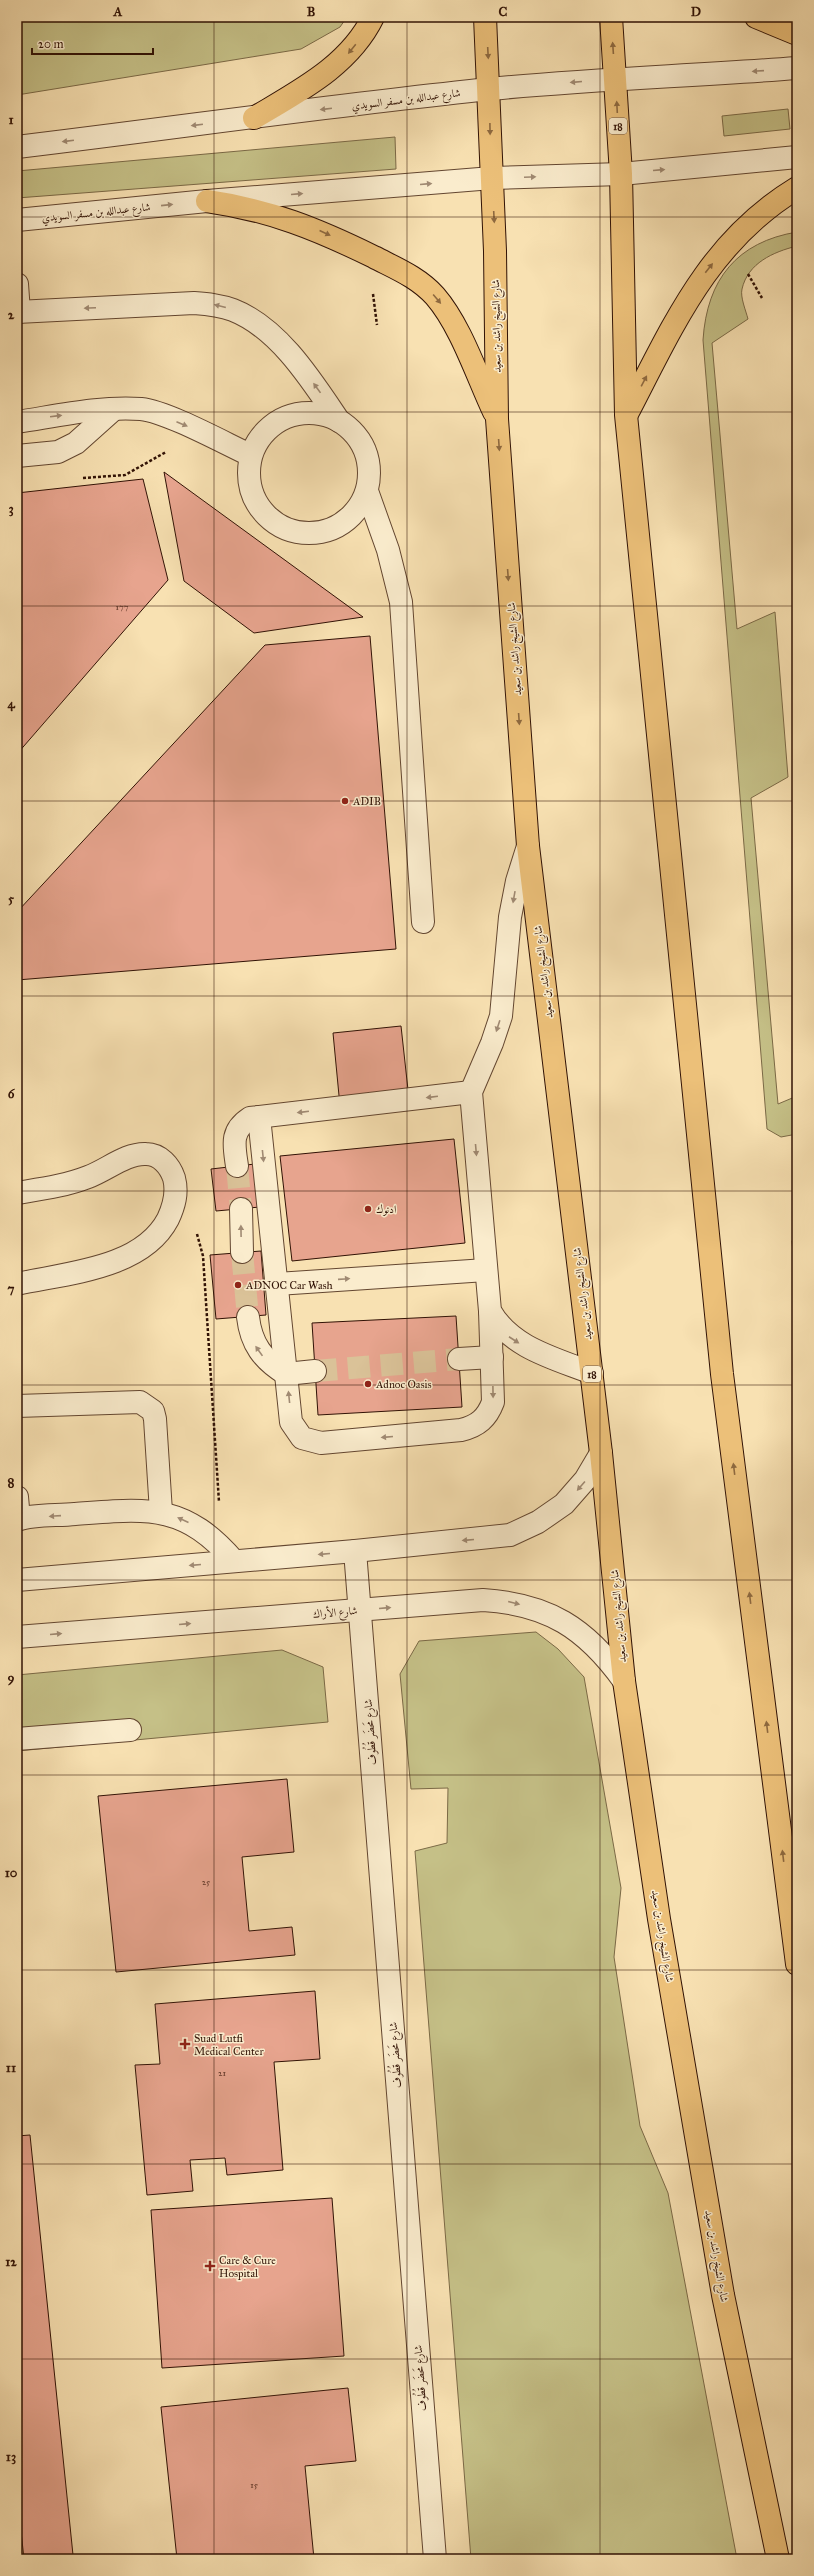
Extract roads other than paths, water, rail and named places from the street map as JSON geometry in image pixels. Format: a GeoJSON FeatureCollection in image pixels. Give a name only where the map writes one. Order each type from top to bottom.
{"type":"FeatureCollection","features":[{"type":"Feature","properties":{"kind":"main road"},"geometry":{"type":"LineString","coordinates":[[254,118],[327,72],[349,53],[373,17]]}},
{"type":"Feature","properties":{"kind":"main road","name":"شارع الشيخ راشد بن سعيد"},"geometry":{"type":"LineString","coordinates":[[485,17],[495,251],[497,419],[528,846],[592,1373],[624,1681],[659,1919],[723,2295],[778,2559]]}},
{"type":"Feature","properties":{"kind":"main road","name":"18"},"geometry":{"type":"LineString","coordinates":[[611,17],[620,174],[626,415],[722,1374],[797,1964]]}},
{"type":"Feature","properties":{"kind":"main road"},"geometry":{"type":"LineString","coordinates":[[756,17],[797,34]]}},
{"type":"Feature","properties":{"kind":"main road"},"geometry":{"type":"LineString","coordinates":[[626,415],[700,280],[723,250],[749,224],[797,188]]}},
{"type":"Feature","properties":{"kind":"main road"},"geometry":{"type":"LineString","coordinates":[[207,201],[237,205],[295,220],[323,232],[408,274],[422,284],[441,304],[453,323],[497,419]]}},
{"type":"Feature","properties":{"kind":"street","name":"شارع عبدالله بن مسفر السويدي"},"geometry":{"type":"LineString","coordinates":[[17,147],[489,90],[615,78],[692,76],[797,68]]}},
{"type":"Feature","properties":{"kind":"street","name":"شارع عبدالله بن مسفر السويدي"},"geometry":{"type":"LineString","coordinates":[[17,220],[207,201],[492,178],[620,174],[797,157]]}},
{"type":"Feature","properties":{"kind":"street"},"geometry":{"type":"LineString","coordinates":[[17,284],[18,312],[187,303],[217,305],[234,310],[255,322],[278,342],[316,385],[339,420],[359,439],[369,464],[367,491],[388,550],[401,602],[423,922]]}},
{"type":"Feature","properties":{"kind":"street"},"geometry":{"type":"LineString","coordinates":[[17,422],[114,409],[142,409],[163,416],[250,455]]}},
{"type":"Feature","properties":{"kind":"street"},"geometry":{"type":"LineString","coordinates":[[17,456],[58,452],[76,443],[114,409]]}},
{"type":"Feature","properties":{"kind":"street"},"geometry":{"type":"LineString","coordinates":[[339,420],[313,412],[286,416],[264,431],[250,455],[248,482],[258,507],[278,526],[304,534],[330,530],[353,515],[367,491]]}},
{"type":"Feature","properties":{"kind":"street"},"geometry":{"type":"LineString","coordinates":[[259,1117],[291,1422],[302,1438],[322,1443],[472,1427],[482,1421],[489,1412],[493,1402],[492,1357],[490,1311],[471,1092],[492,1043],[501,1016],[510,917],[517,881],[528,846]]}},
{"type":"Feature","properties":{"kind":"street"},"geometry":{"type":"LineString","coordinates":[[237,1166],[233,1138],[236,1130],[250,1118],[471,1092]]}},
{"type":"Feature","properties":{"kind":"street"},"geometry":{"type":"LineString","coordinates":[[17,1193],[69,1183],[88,1177],[134,1155],[148,1154],[162,1159],[171,1170],[175,1184],[174,1206],[166,1223],[141,1249],[110,1263],[17,1284]]}},
{"type":"Feature","properties":{"kind":"street"},"geometry":{"type":"LineString","coordinates":[[241,1209],[242,1252]]}},
{"type":"Feature","properties":{"kind":"street"},"geometry":{"type":"LineString","coordinates":[[277,1284],[486,1270]]}},
{"type":"Feature","properties":{"kind":"street"},"geometry":{"type":"LineString","coordinates":[[490,1311],[497,1324],[517,1342],[592,1373]]}},
{"type":"Feature","properties":{"kind":"street"},"geometry":{"type":"LineString","coordinates":[[248,1317],[255,1345],[273,1366],[286,1374],[315,1371]]}},
{"type":"Feature","properties":{"kind":"street"},"geometry":{"type":"LineString","coordinates":[[459,1359],[492,1357]]}},
{"type":"Feature","properties":{"kind":"street"},"geometry":{"type":"LineString","coordinates":[[17,1406],[140,1402],[147,1406],[155,1419],[161,1512]]}},
{"type":"Feature","properties":{"kind":"street"},"geometry":{"type":"LineString","coordinates":[[17,1580],[228,1554],[355,1551],[510,1535],[538,1522],[564,1504],[585,1480],[601,1453]]}},
{"type":"Feature","properties":{"kind":"street"},"geometry":{"type":"LineString","coordinates":[[17,1497],[18,1519],[140,1509],[161,1512],[182,1519],[202,1530],[228,1554]]}},
{"type":"Feature","properties":{"kind":"street","name":"شارع مَحضَر قُطُوف"},"geometry":{"type":"LineString","coordinates":[[355,1551],[435,2559]]}},
{"type":"Feature","properties":{"kind":"street","name":"شارع الأراك"},"geometry":{"type":"LineString","coordinates":[[17,1638],[483,1600],[507,1602],[531,1607],[553,1616],[575,1628],[594,1643],[624,1681]]}},
{"type":"Feature","properties":{"kind":"street"},"geometry":{"type":"LineString","coordinates":[[17,1739],[130,1730]]}},
{"type":"Feature","properties":{"kind":"tunnel"},"geometry":{"type":"LineString","coordinates":[[237,1166],[241,1209]]}},
{"type":"Feature","properties":{"kind":"tunnel"},"geometry":{"type":"LineString","coordinates":[[242,1252],[248,1317]]}},
{"type":"Feature","properties":{"kind":"tunnel"},"geometry":{"type":"LineString","coordinates":[[315,1371],[459,1359]]}},
{"type":"Feature","properties":{"kind":"place","name":"ADIB"},"geometry":{"type":"Point","coordinates":[345,801]}},
{"type":"Feature","properties":{"kind":"place","name":"ادنوك"},"geometry":{"type":"Point","coordinates":[368,1209]}},
{"type":"Feature","properties":{"kind":"place","name":"ADNOC Car Wash"},"geometry":{"type":"Point","coordinates":[238,1285]}},
{"type":"Feature","properties":{"kind":"place","name":"Adnoc Oasis"},"geometry":{"type":"Point","coordinates":[368,1384]}},
{"type":"Feature","properties":{"kind":"place","name":"Suad Lutfi Medical Center"},"geometry":{"type":"Point","coordinates":[185,2044]}},
{"type":"Feature","properties":{"kind":"place","name":"Care & Cure Hospital"},"geometry":{"type":"Point","coordinates":[210,2266]}}]}
